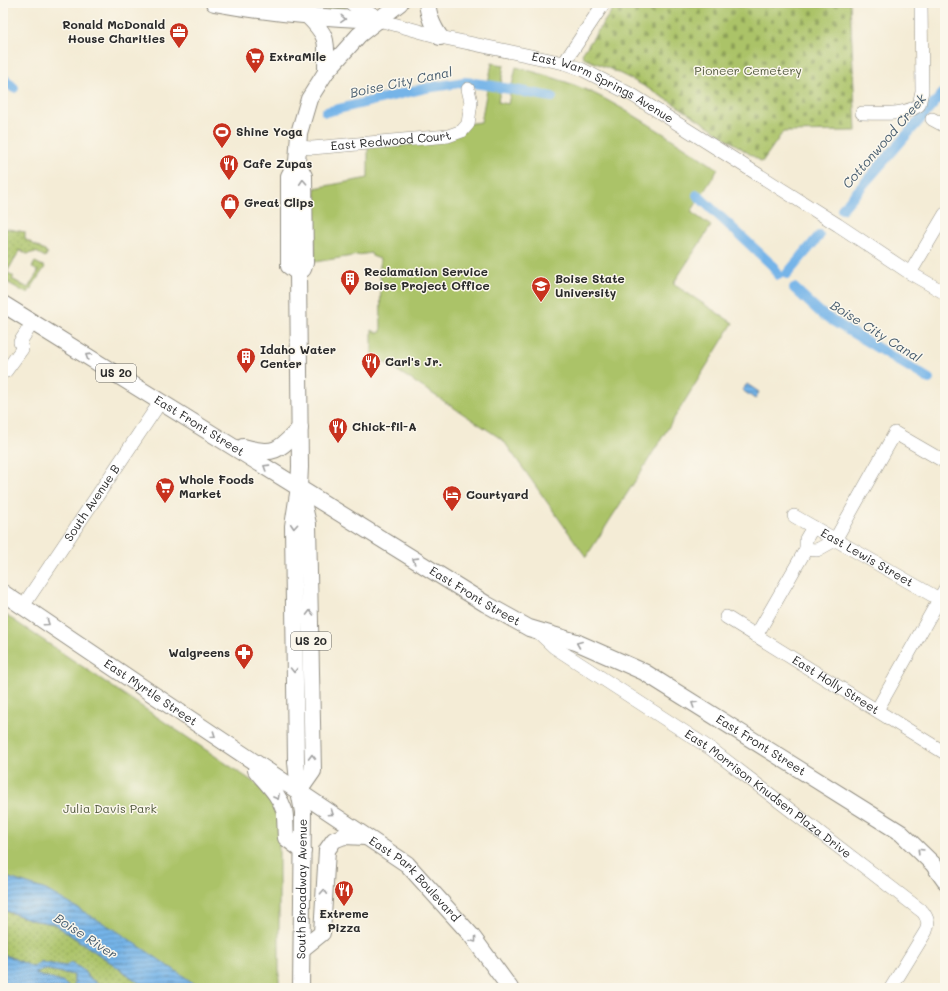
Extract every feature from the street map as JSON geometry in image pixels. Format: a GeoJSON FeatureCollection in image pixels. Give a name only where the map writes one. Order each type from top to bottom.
{"type":"FeatureCollection","features":[{"type":"Feature","properties":{"kind":"main road","name":"East Warm Springs Avenue"},"geometry":{"type":"LineString","coordinates":[[214,3],[272,13],[379,20]]}},
{"type":"Feature","properties":{"kind":"main road"},"geometry":{"type":"LineString","coordinates":[[353,3],[379,20]]}},
{"type":"Feature","properties":{"kind":"main road"},"geometry":{"type":"LineString","coordinates":[[298,273],[303,269],[305,263],[304,176],[298,155],[299,133],[310,98],[326,72],[359,35],[400,3]]}},
{"type":"Feature","properties":{"kind":"main road"},"geometry":{"type":"LineString","coordinates":[[427,3],[432,26],[440,36]]}},
{"type":"Feature","properties":{"kind":"main road"},"geometry":{"type":"LineString","coordinates":[[308,16],[320,29],[326,40],[326,72]]}},
{"type":"Feature","properties":{"kind":"main road"},"geometry":{"type":"LineString","coordinates":[[298,155],[289,176],[289,266],[298,273]]}},
{"type":"Feature","properties":{"kind":"main road"},"geometry":{"type":"LineString","coordinates":[[289,238],[295,236],[298,210],[304,204]]}},
{"type":"Feature","properties":{"kind":"main road"},"geometry":{"type":"LineString","coordinates":[[298,273],[300,428],[299,488]]}},
{"type":"Feature","properties":{"kind":"main road","name":"East Front Street"},"geometry":{"type":"LineString","coordinates":[[3,304],[486,604],[529,628],[576,642],[644,672],[901,833],[933,864],[945,881]]}},
{"type":"Feature","properties":{"kind":"main road"},"geometry":{"type":"LineString","coordinates":[[228,443],[255,451],[266,452],[280,447],[300,428]]}},
{"type":"Feature","properties":{"kind":"main road","name":"US 20"},"geometry":{"type":"LineString","coordinates":[[299,488],[308,524],[313,771],[299,791]]}},
{"type":"Feature","properties":{"kind":"main road","name":"East Myrtle Street"},"geometry":{"type":"LineString","coordinates":[[3,593],[244,756],[299,791]]}},
{"type":"Feature","properties":{"kind":"main road"},"geometry":{"type":"LineString","coordinates":[[244,756],[280,800],[284,810],[286,838],[303,851]]}},
{"type":"Feature","properties":{"kind":"main road","name":"East Park Boulevard"},"geometry":{"type":"LineString","coordinates":[[299,791],[407,864],[471,935],[510,988]]}},
{"type":"Feature","properties":{"kind":"main road","name":"South Broadway Avenue"},"geometry":{"type":"LineString","coordinates":[[299,791],[303,812],[301,988]]}},
{"type":"Feature","properties":{"kind":"main road"},"geometry":{"type":"LineString","coordinates":[[302,949],[322,933],[327,850],[334,840],[344,836],[366,837]]}},
{"type":"Feature","properties":{"kind":"street"},"geometry":{"type":"LineString","coordinates":[[564,63],[604,3]]}},
{"type":"Feature","properties":{"kind":"street"},"geometry":{"type":"LineString","coordinates":[[862,113],[903,112],[919,105],[922,91],[921,3]]}},
{"type":"Feature","properties":{"kind":"street","name":"East Warm Springs Avenue"},"geometry":{"type":"LineString","coordinates":[[379,20],[440,36],[564,63],[581,69],[634,96],[838,225],[910,273],[945,293]]}},
{"type":"Feature","properties":{"kind":"street","name":"East Redwood Court"},"geometry":{"type":"LineString","coordinates":[[298,155],[312,148],[448,136],[462,131],[468,124],[472,102],[468,89]]}},
{"type":"Feature","properties":{"kind":"street"},"geometry":{"type":"LineString","coordinates":[[932,119],[945,126]]}},
{"type":"Feature","properties":{"kind":"street"},"geometry":{"type":"LineString","coordinates":[[910,273],[945,214]]}},
{"type":"Feature","properties":{"kind":"street"},"geometry":{"type":"LineString","coordinates":[[3,360],[14,344],[20,342],[33,322]]}},
{"type":"Feature","properties":{"kind":"street"},"geometry":{"type":"LineString","coordinates":[[3,372],[6,371],[22,349],[20,342]]}},
{"type":"Feature","properties":{"kind":"street","name":"South Avenue B"},"geometry":{"type":"LineString","coordinates":[[23,606],[161,401]]}},
{"type":"Feature","properties":{"kind":"street"},"geometry":{"type":"LineString","coordinates":[[806,549],[817,550],[835,540],[895,433],[945,462]]}},
{"type":"Feature","properties":{"kind":"street","name":"East Lewis Street"},"geometry":{"type":"LineString","coordinates":[[794,516],[835,540],[942,594]]}},
{"type":"Feature","properties":{"kind":"street"},"geometry":{"type":"LineString","coordinates":[[756,636],[806,549],[806,539],[813,527]]}},
{"type":"Feature","properties":{"kind":"street"},"geometry":{"type":"LineString","coordinates":[[877,710],[942,594]]}},
{"type":"Feature","properties":{"kind":"street","name":"East Holly Street"},"geometry":{"type":"LineString","coordinates":[[726,617],[945,753]]}},
{"type":"Feature","properties":{"kind":"street","name":"East Morrison Knudsen Plaza Drive"},"geometry":{"type":"LineString","coordinates":[[537,631],[554,647],[584,668],[639,701],[711,749],[923,912],[929,924],[891,988]]}},
{"type":"Feature","properties":{"kind":"green space"},"geometry":{"type":"Polygon","coordinates":[[[281,3],[342,3],[346,7],[344,12],[281,3]]]}},
{"type":"Feature","properties":{"kind":"green space","name":"Pioneer Cemetery"},"geometry":{"type":"Polygon","coordinates":[[[617,3],[850,3],[856,131],[783,132],[762,162],[698,119],[654,92],[608,68],[585,59],[582,54],[617,3]]]}},
{"type":"Feature","properties":{"kind":"green space","name":"Boise State University"},"geometry":{"type":"Polygon","coordinates":[[[492,63],[504,65],[498,102],[508,104],[516,67],[550,77],[584,89],[620,107],[718,169],[691,212],[711,226],[673,284],[733,323],[639,475],[586,557],[503,440],[372,354],[372,330],[377,333],[381,332],[380,259],[372,256],[371,253],[315,262],[315,188],[368,178],[368,146],[464,131],[465,124],[481,122],[492,63]]]}},
{"type":"Feature","properties":{"kind":"green space"},"geometry":{"type":"Polygon","coordinates":[[[3,228],[25,232],[25,239],[48,253],[45,257],[36,252],[27,254],[20,250],[7,272],[14,277],[12,279],[28,288],[38,272],[32,267],[35,262],[45,267],[28,293],[3,280],[3,228]]]}},
{"type":"Feature","properties":{"kind":"green space","name":"Julia Davis Park"},"geometry":{"type":"Polygon","coordinates":[[[3,613],[255,783],[270,799],[277,815],[279,830],[279,988],[201,988],[46,890],[3,876],[3,613]]]}},
{"type":"Feature","properties":{"kind":"green space"},"geometry":{"type":"Polygon","coordinates":[[[3,910],[32,920],[54,924],[146,988],[107,988],[89,978],[83,970],[45,963],[33,967],[3,954],[3,910]]]}},
{"type":"Feature","properties":{"kind":"green space"},"geometry":{"type":"Polygon","coordinates":[[[43,969],[74,975],[74,985],[81,988],[71,988],[62,982],[35,974],[43,969]]]}},
{"type":"Feature","properties":{"kind":"water"},"geometry":{"type":"Polygon","coordinates":[[[747,384],[759,392],[755,399],[742,390],[747,384]]]}},
{"type":"Feature","properties":{"kind":"water","name":"Boise River"},"geometry":{"type":"Polygon","coordinates":[[[3,876],[46,890],[117,931],[201,988],[146,988],[54,924],[32,920],[3,910],[3,876]]]}},
{"type":"Feature","properties":{"kind":"water"},"geometry":{"type":"Polygon","coordinates":[[[3,954],[33,967],[41,961],[66,966],[71,962],[83,970],[89,978],[107,988],[81,988],[74,985],[74,975],[43,969],[35,974],[62,982],[71,988],[12,988],[3,983],[3,954]]]}},
{"type":"Feature","properties":{"kind":"waterway","name":"Boise City Canal"},"geometry":{"type":"LineString","coordinates":[[3,78],[14,88]]}},
{"type":"Feature","properties":{"kind":"waterway","name":"Boise City Canal"},"geometry":{"type":"LineString","coordinates":[[326,112],[426,88],[465,82],[552,97]]}},
{"type":"Feature","properties":{"kind":"waterway","name":"Cottonwood Creek"},"geometry":{"type":"LineString","coordinates":[[842,209],[945,91]]}},
{"type":"Feature","properties":{"kind":"waterway","name":"Boise City Canal"},"geometry":{"type":"LineString","coordinates":[[697,195],[773,266],[778,275]]}},
{"type":"Feature","properties":{"kind":"waterway","name":"Cottonwood Creek"},"geometry":{"type":"LineString","coordinates":[[787,274],[819,236]]}},
{"type":"Feature","properties":{"kind":"waterway","name":"Boise City Canal"},"geometry":{"type":"LineString","coordinates":[[794,288],[823,315],[929,379]]}},
{"type":"Feature","properties":{"kind":"place","name":"Ronald McDonald House Charities"},"geometry":{"type":"Point","coordinates":[179,49]}},
{"type":"Feature","properties":{"kind":"place","name":"ExtraMile"},"geometry":{"type":"Point","coordinates":[255,74]}},
{"type":"Feature","properties":{"kind":"place","name":"Shine Yoga"},"geometry":{"type":"Point","coordinates":[222,149]}},
{"type":"Feature","properties":{"kind":"place","name":"Cafe Zupas"},"geometry":{"type":"Point","coordinates":[229,181]}},
{"type":"Feature","properties":{"kind":"place","name":"Great Clips"},"geometry":{"type":"Point","coordinates":[230,220]}},
{"type":"Feature","properties":{"kind":"place","name":"Reclamation Service Boise Project Office"},"geometry":{"type":"Point","coordinates":[350,296]}},
{"type":"Feature","properties":{"kind":"place","name":"Boise State University"},"geometry":{"type":"Point","coordinates":[541,303]}},
{"type":"Feature","properties":{"kind":"place","name":"Idaho Water Center"},"geometry":{"type":"Point","coordinates":[246,374]}},
{"type":"Feature","properties":{"kind":"place","name":"Carl's Jr."},"geometry":{"type":"Point","coordinates":[371,379]}},
{"type":"Feature","properties":{"kind":"place","name":"Chick-fil-A"},"geometry":{"type":"Point","coordinates":[338,444]}},
{"type":"Feature","properties":{"kind":"place","name":"Whole Foods Market"},"geometry":{"type":"Point","coordinates":[165,504]}},
{"type":"Feature","properties":{"kind":"place","name":"Courtyard"},"geometry":{"type":"Point","coordinates":[452,512]}},
{"type":"Feature","properties":{"kind":"place","name":"Walgreens"},"geometry":{"type":"Point","coordinates":[244,670]}},
{"type":"Feature","properties":{"kind":"place","name":"Extreme Pizza"},"geometry":{"type":"Point","coordinates":[344,907]}}]}
